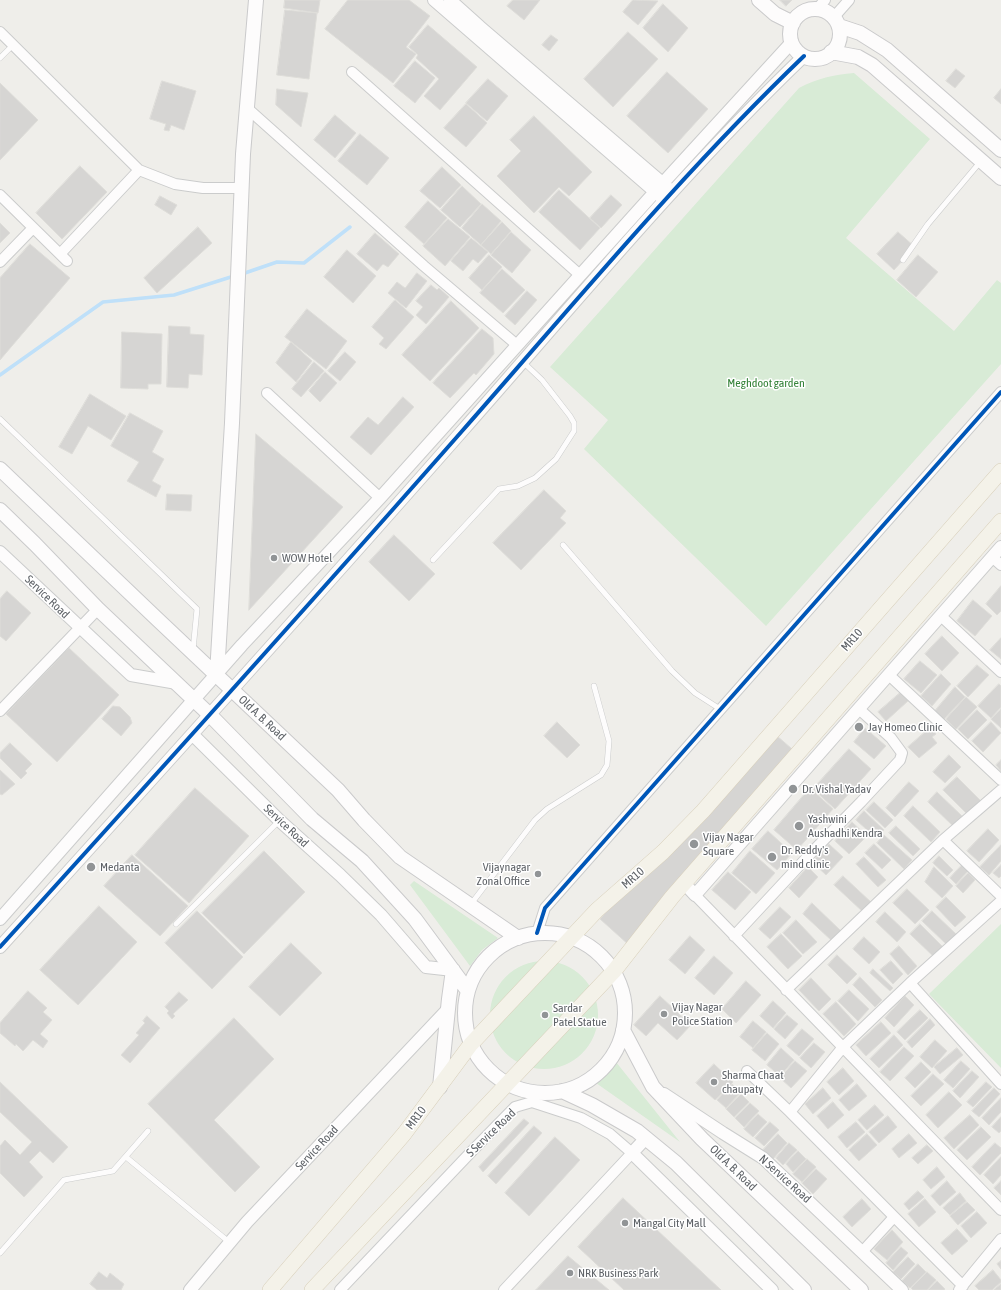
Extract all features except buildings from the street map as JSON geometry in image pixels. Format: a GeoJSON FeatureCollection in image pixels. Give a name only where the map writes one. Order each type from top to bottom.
{"type":"FeatureCollection","features":[{"type":"Feature","properties":{"kind":"main road"},"geometry":{"type":"LineString","coordinates":[[217,674],[232,423],[241,188],[256,0]]}},
{"type":"Feature","properties":{"kind":"main road"},"geometry":{"type":"LineString","coordinates":[[759,0],[775,14],[793,23]]}},
{"type":"Feature","properties":{"kind":"main road"},"geometry":{"type":"LineString","coordinates":[[836,22],[840,33],[839,40],[832,52],[825,56],[811,58],[804,56],[794,48],[790,36],[793,23],[803,12],[821,4],[823,10],[836,22],[860,33],[887,50],[1001,150]]}},
{"type":"Feature","properties":{"kind":"main road"},"geometry":{"type":"LineString","coordinates":[[832,52],[858,57],[872,65],[1001,178]]}},
{"type":"Feature","properties":{"kind":"main road","name":"Old A. B. Road"},"geometry":{"type":"LineString","coordinates":[[0,469],[338,790],[364,820],[400,857],[518,938]]}},
{"type":"Feature","properties":{"kind":"main road","name":"MR10"},"geometry":{"type":"LineString","coordinates":[[270,1290],[404,1134],[471,1044],[597,910],[663,852],[703,811],[1001,471]]}},
{"type":"Feature","properties":{"kind":"main road"},"geometry":{"type":"LineString","coordinates":[[0,510],[98,609],[194,699],[312,819],[362,861],[415,919],[468,991]]}},
{"type":"Feature","properties":{"kind":"main road"},"geometry":{"type":"LineString","coordinates":[[312,1290],[614,971],[684,883],[1001,521]]}},
{"type":"Feature","properties":{"kind":"main road"},"geometry":{"type":"LineString","coordinates":[[537,933],[549,933],[572,937],[582,941],[600,954],[614,971],[622,990],[625,1010],[623,1030],[608,1062],[594,1076],[562,1091],[538,1093],[526,1091],[501,1080],[489,1070],[479,1058],[471,1044],[465,1010],[468,991],[479,969],[487,958],[497,949],[518,938],[537,933]]}},
{"type":"Feature","properties":{"kind":"main road"},"geometry":{"type":"LineString","coordinates":[[440,1087],[453,970]]}},
{"type":"Feature","properties":{"kind":"main road","name":"Old A. B. Road"},"geometry":{"type":"LineString","coordinates":[[623,1030],[654,1087],[702,1139],[861,1290]]}},
{"type":"Feature","properties":{"kind":"main road"},"geometry":{"type":"LineString","coordinates":[[562,1091],[592,1105],[637,1131],[676,1162],[804,1290]]}},
{"type":"Feature","properties":{"kind":"street"},"geometry":{"type":"LineString","coordinates":[[434,0],[659,187]]}},
{"type":"Feature","properties":{"kind":"street"},"geometry":{"type":"LineString","coordinates":[[450,0],[669,196]]}},
{"type":"Feature","properties":{"kind":"street"},"geometry":{"type":"LineString","coordinates":[[836,22],[849,0]]}},
{"type":"Feature","properties":{"kind":"street"},"geometry":{"type":"LineString","coordinates":[[0,32],[139,170],[175,184],[203,188],[241,188]]}},
{"type":"Feature","properties":{"kind":"street"},"geometry":{"type":"LineString","coordinates":[[0,919],[242,645],[380,498],[659,187],[792,42]]}},
{"type":"Feature","properties":{"kind":"street"},"geometry":{"type":"LineString","coordinates":[[0,947],[210,715],[669,196],[771,88],[804,56]]}},
{"type":"Feature","properties":{"kind":"street"},"geometry":{"type":"LineString","coordinates":[[352,72],[580,275]]}},
{"type":"Feature","properties":{"kind":"street"},"geometry":{"type":"LineString","coordinates":[[247,108],[424,266],[517,345]]}},
{"type":"Feature","properties":{"kind":"street"},"geometry":{"type":"LineString","coordinates":[[60,254],[139,170]]}},
{"type":"Feature","properties":{"kind":"street"},"geometry":{"type":"LineString","coordinates":[[0,195],[67,261]]}},
{"type":"Feature","properties":{"kind":"street"},"geometry":{"type":"LineString","coordinates":[[0,262],[33,228]]}},
{"type":"Feature","properties":{"kind":"street"},"geometry":{"type":"LineString","coordinates":[[537,933],[545,908],[1001,392]]}},
{"type":"Feature","properties":{"kind":"street"},"geometry":{"type":"LineString","coordinates":[[267,393],[380,498]]}},
{"type":"Feature","properties":{"kind":"street"},"geometry":{"type":"LineString","coordinates":[[695,895],[941,616],[997,561],[1001,547]]}},
{"type":"Feature","properties":{"kind":"street","name":"Service Road"},"geometry":{"type":"LineString","coordinates":[[0,552],[131,675],[177,684]]}},
{"type":"Feature","properties":{"kind":"street"},"geometry":{"type":"LineString","coordinates":[[0,711],[79,627],[98,609]]}},
{"type":"Feature","properties":{"kind":"street"},"geometry":{"type":"LineString","coordinates":[[941,616],[1001,672]]}},
{"type":"Feature","properties":{"kind":"street"},"geometry":{"type":"LineString","coordinates":[[889,675],[1001,780]]}},
{"type":"Feature","properties":{"kind":"street"},"geometry":{"type":"LineString","coordinates":[[734,936],[900,760],[902,754],[890,738],[859,708]]}},
{"type":"Feature","properties":{"kind":"street","name":"Service Road"},"geometry":{"type":"LineString","coordinates":[[192,735],[280,821],[340,875],[381,915],[426,967],[453,970]]}},
{"type":"Feature","properties":{"kind":"street"},"geometry":{"type":"LineString","coordinates":[[786,990],[943,840],[1001,790]]}},
{"type":"Feature","properties":{"kind":"street"},"geometry":{"type":"LineString","coordinates":[[943,840],[1001,896]]}},
{"type":"Feature","properties":{"kind":"street"},"geometry":{"type":"LineString","coordinates":[[684,883],[786,990],[1001,1210]]}},
{"type":"Feature","properties":{"kind":"street"},"geometry":{"type":"LineString","coordinates":[[790,1112],[843,1047],[910,983],[1001,901]]}},
{"type":"Feature","properties":{"kind":"street"},"geometry":{"type":"LineString","coordinates":[[910,983],[1001,1084]]}},
{"type":"Feature","properties":{"kind":"street","name":"Service Road"},"geometry":{"type":"LineString","coordinates":[[190,1290],[229,1242],[448,1009]]}},
{"type":"Feature","properties":{"kind":"street"},"geometry":{"type":"LineString","coordinates":[[747,1071],[790,1112],[894,1217],[961,1288],[1001,1239]]}},
{"type":"Feature","properties":{"kind":"street","name":"N Service Road"},"geometry":{"type":"LineString","coordinates":[[654,1087],[763,1158],[902,1290]]}},
{"type":"Feature","properties":{"kind":"street","name":"S Service Road"},"geometry":{"type":"LineString","coordinates":[[340,1290],[515,1107],[532,1102],[581,1118],[610,1134],[632,1153],[772,1290]]}},
{"type":"Feature","properties":{"kind":"street"},"geometry":{"type":"LineString","coordinates":[[504,1290],[646,1138]]}},
{"type":"Feature","properties":{"kind":"street"},"geometry":{"type":"LineString","coordinates":[[862,1252],[894,1217]]}},
{"type":"Feature","properties":{"kind":"lane"},"geometry":{"type":"LineString","coordinates":[[0,58],[13,45]]}},
{"type":"Feature","properties":{"kind":"lane"},"geometry":{"type":"LineString","coordinates":[[903,260],[928,224],[982,161]]}},
{"type":"Feature","properties":{"kind":"lane"},"geometry":{"type":"LineString","coordinates":[[433,560],[499,489],[518,486],[540,474],[556,459],[574,431],[574,423],[570,416],[542,380],[523,362]]}},
{"type":"Feature","properties":{"kind":"lane"},"geometry":{"type":"LineString","coordinates":[[0,419],[197,609],[192,652]]}},
{"type":"Feature","properties":{"kind":"lane"},"geometry":{"type":"LineString","coordinates":[[563,545],[672,671],[695,693],[720,709]]}},
{"type":"Feature","properties":{"kind":"lane"},"geometry":{"type":"LineString","coordinates":[[470,905],[535,820],[547,809],[601,775],[607,765],[609,741],[594,686]]}},
{"type":"Feature","properties":{"kind":"lane"},"geometry":{"type":"LineString","coordinates":[[176,924],[280,821]]}},
{"type":"Feature","properties":{"kind":"lane"},"geometry":{"type":"LineString","coordinates":[[0,1253],[64,1180],[113,1171],[148,1131]]}},
{"type":"Feature","properties":{"kind":"lane"},"geometry":{"type":"LineString","coordinates":[[126,1157],[229,1242]]}},
{"type":"Feature","properties":{"kind":"green space","name":"Meghdoot garden"},"geometry":{"type":"Polygon","coordinates":[[[854,73],[930,139],[846,238],[954,331],[997,280],[1001,283],[1001,364],[766,626],[584,449],[608,420],[550,367],[799,88],[826,78],[854,73]]]}},
{"type":"Feature","properties":{"kind":"green space"},"geometry":{"type":"Polygon","coordinates":[[[414,881],[498,938],[482,950],[470,966],[410,885],[414,881]]]}},
{"type":"Feature","properties":{"kind":"green space"},"geometry":{"type":"Polygon","coordinates":[[[1001,924],[1001,1068],[929,994],[1001,924]]]}},
{"type":"Feature","properties":{"kind":"green space"},"geometry":{"type":"Polygon","coordinates":[[[544,961],[565,965],[582,977],[594,994],[598,1015],[594,1036],[582,1053],[565,1065],[544,1069],[523,1065],[506,1053],[494,1036],[490,1015],[494,994],[506,977],[523,965],[544,961]]]}},
{"type":"Feature","properties":{"kind":"green space"},"geometry":{"type":"Polygon","coordinates":[[[616,1062],[680,1142],[596,1083],[616,1062]]]}},
{"type":"Feature","properties":{"kind":"waterway"},"geometry":{"type":"LineString","coordinates":[[242,274],[277,262],[304,263],[350,227]]}},
{"type":"Feature","properties":{"kind":"waterway"},"geometry":{"type":"LineString","coordinates":[[0,375],[103,302],[174,295],[234,276]]}},
{"type":"Feature","properties":{"kind":"cycle path"},"geometry":{"type":"LineString","coordinates":[[0,947],[348,560],[629,240],[715,146],[804,56]]}},
{"type":"Feature","properties":{"kind":"cycle path"},"geometry":{"type":"LineString","coordinates":[[537,933],[545,908],[1001,392]]}},
{"type":"Feature","properties":{"kind":"place","name":"WOW Hotel"},"geometry":{"type":"Point","coordinates":[274,558]}},
{"type":"Feature","properties":{"kind":"place","name":"Jay Homeo Clinic"},"geometry":{"type":"Point","coordinates":[859,727]}},
{"type":"Feature","properties":{"kind":"place","name":"Dr. Vishal Yadav"},"geometry":{"type":"Point","coordinates":[793,789]}},
{"type":"Feature","properties":{"kind":"place","name":"Yashwini Aushadhi Kendra"},"geometry":{"type":"Point","coordinates":[799,826]}},
{"type":"Feature","properties":{"kind":"place","name":"Vijay Nagar Square"},"geometry":{"type":"Point","coordinates":[694,844]}},
{"type":"Feature","properties":{"kind":"place","name":"Dr. Reddy's mind clinic"},"geometry":{"type":"Point","coordinates":[772,857]}},
{"type":"Feature","properties":{"kind":"place","name":"Medanta"},"geometry":{"type":"Point","coordinates":[91,867]}},
{"type":"Feature","properties":{"kind":"place","name":"Vijaynagar Zonal Office"},"geometry":{"type":"Point","coordinates":[538,874]}},
{"type":"Feature","properties":{"kind":"place","name":"Vijay Nagar Police Station"},"geometry":{"type":"Point","coordinates":[664,1014]}},
{"type":"Feature","properties":{"kind":"place","name":"Sardar Patel Statue"},"geometry":{"type":"Point","coordinates":[545,1015]}},
{"type":"Feature","properties":{"kind":"place","name":"Sharma Chaat chaupaty"},"geometry":{"type":"Point","coordinates":[714,1082]}},
{"type":"Feature","properties":{"kind":"place","name":"Mangal City Mall"},"geometry":{"type":"Point","coordinates":[625,1223]}},
{"type":"Feature","properties":{"kind":"place","name":"NRK Business Park"},"geometry":{"type":"Point","coordinates":[570,1273]}}]}
